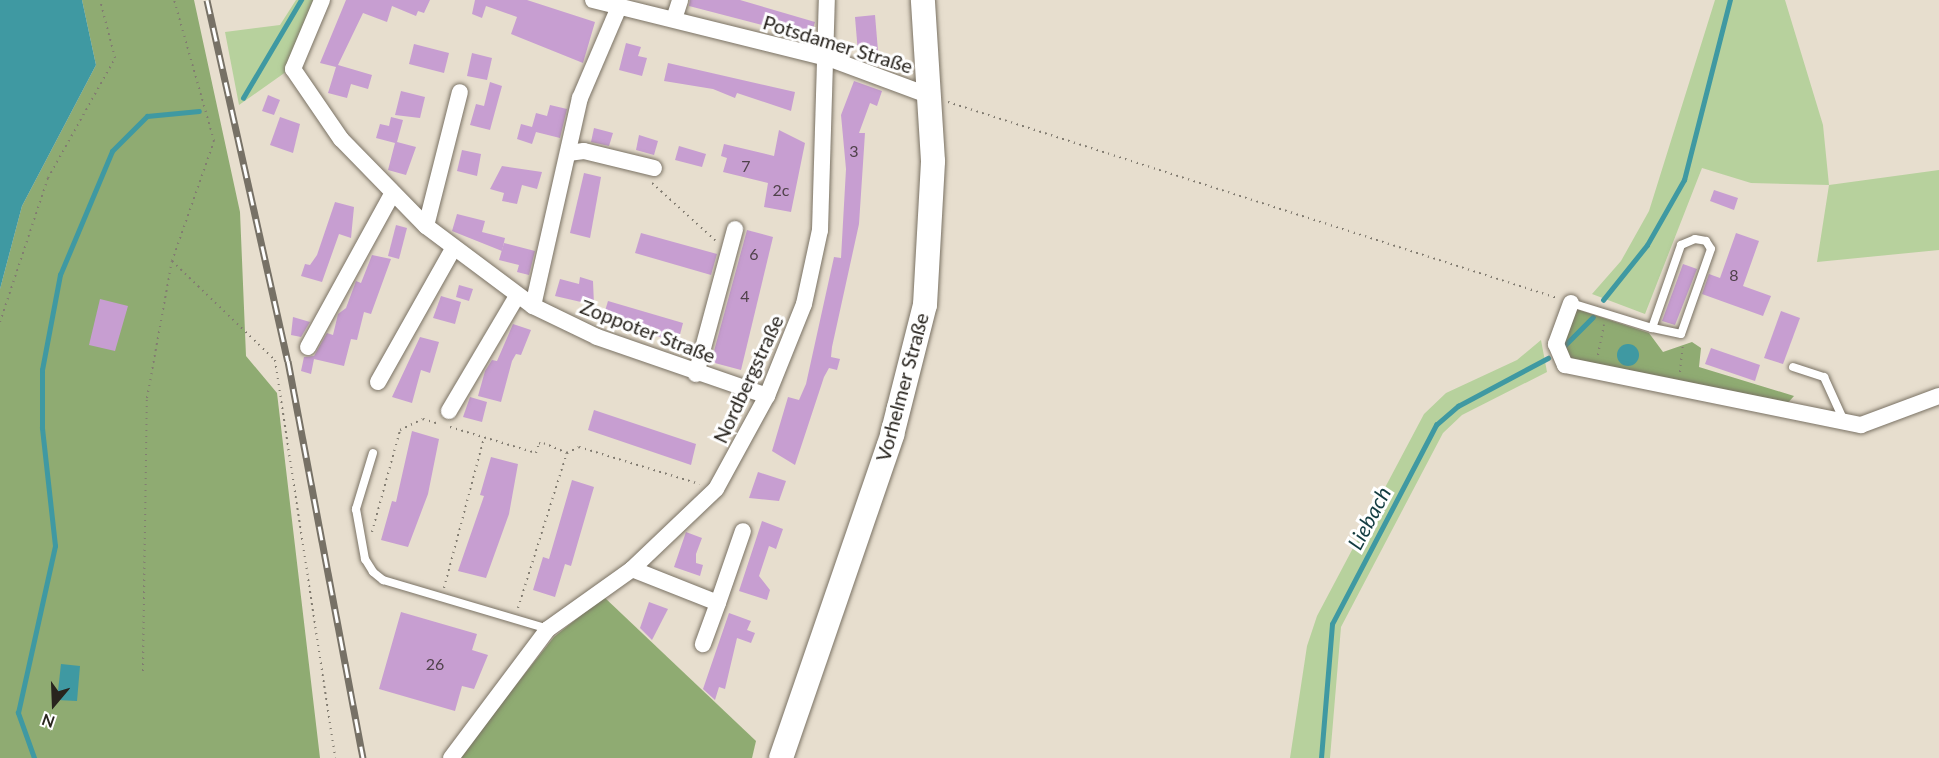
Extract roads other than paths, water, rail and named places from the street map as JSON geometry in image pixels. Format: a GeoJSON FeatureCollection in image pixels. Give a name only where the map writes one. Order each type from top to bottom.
{"type":"FeatureCollection","features":[{"type":"Feature","properties":{"kind":"main road","name":"Vorhelmer Straße"},"geometry":{"type":"LineString","coordinates":[[781,758],[892,435],[925,304],[933,161],[923,0]]}},
{"type":"Feature","properties":{"kind":"street","name":"Zoppoter Straße"},"geometry":{"type":"LineString","coordinates":[[322,0],[293,69],[341,139],[392,194],[426,226],[453,249],[533,306],[597,337],[696,374],[767,396]]}},
{"type":"Feature","properties":{"kind":"street","name":"Potsdamer Straße"},"geometry":{"type":"LineString","coordinates":[[593,0],[828,58],[930,96]]}},
{"type":"Feature","properties":{"kind":"street"},"geometry":{"type":"LineString","coordinates":[[674,19],[680,0]]}},
{"type":"Feature","properties":{"kind":"street","name":"Nordbergstraße"},"geometry":{"type":"LineString","coordinates":[[451,758],[548,629],[632,569],[716,489],[767,396],[804,304],[820,230],[828,58],[827,0]]}},
{"type":"Feature","properties":{"kind":"street"},"geometry":{"type":"LineString","coordinates":[[533,306],[580,98],[619,7]]}},
{"type":"Feature","properties":{"kind":"street"},"geometry":{"type":"LineString","coordinates":[[426,226],[460,92]]}},
{"type":"Feature","properties":{"kind":"street"},"geometry":{"type":"LineString","coordinates":[[568,153],[584,151],[654,168]]}},
{"type":"Feature","properties":{"kind":"street"},"geometry":{"type":"LineString","coordinates":[[308,347],[392,194]]}},
{"type":"Feature","properties":{"kind":"street"},"geometry":{"type":"LineString","coordinates":[[696,374],[735,229]]}},
{"type":"Feature","properties":{"kind":"street"},"geometry":{"type":"LineString","coordinates":[[378,381],[453,249]]}},
{"type":"Feature","properties":{"kind":"street"},"geometry":{"type":"LineString","coordinates":[[449,411],[517,296]]}},
{"type":"Feature","properties":{"kind":"street"},"geometry":{"type":"LineString","coordinates":[[1571,303],[1556,344],[1565,365],[1687,392],[1861,425],[1939,396]]}},
{"type":"Feature","properties":{"kind":"street"},"geometry":{"type":"LineString","coordinates":[[703,644],[743,531]]}},
{"type":"Feature","properties":{"kind":"street"},"geometry":{"type":"LineString","coordinates":[[632,569],[718,603]]}},
{"type":"Feature","properties":{"kind":"lane"},"geometry":{"type":"LineString","coordinates":[[1571,303],[1679,336],[1711,249],[1706,241],[1695,238],[1682,244],[1652,327]]}},
{"type":"Feature","properties":{"kind":"lane"},"geometry":{"type":"LineString","coordinates":[[1793,367],[1824,377],[1844,422]]}},
{"type":"Feature","properties":{"kind":"lane"},"geometry":{"type":"LineString","coordinates":[[373,453],[356,509],[365,559],[383,580],[516,616],[548,629]]}},
{"type":"Feature","properties":{"kind":"water"},"geometry":{"type":"Polygon","coordinates":[[[0,0],[82,0],[96,65],[22,206],[0,289],[0,0]]]}},
{"type":"Feature","properties":{"kind":"water"},"geometry":{"type":"Polygon","coordinates":[[[1628,344],[1636,347],[1639,355],[1636,363],[1628,366],[1620,363],[1617,355],[1620,347],[1628,344]]]}},
{"type":"Feature","properties":{"kind":"water"},"geometry":{"type":"Polygon","coordinates":[[[61,664],[80,666],[77,701],[57,700],[61,664]]]}},
{"type":"Feature","properties":{"kind":"waterway"},"geometry":{"type":"LineString","coordinates":[[243,98],[301,0]]}},
{"type":"Feature","properties":{"kind":"waterway"},"geometry":{"type":"LineString","coordinates":[[1603,300],[1647,245],[1684,180],[1730,0]]}},
{"type":"Feature","properties":{"kind":"waterway"},"geometry":{"type":"LineString","coordinates":[[34,758],[18,713],[55,546],[42,428],[42,370],[60,275],[112,151],[147,116],[199,111]]}},
{"type":"Feature","properties":{"kind":"waterway"},"geometry":{"type":"LineString","coordinates":[[1563,347],[1593,317]]}},
{"type":"Feature","properties":{"kind":"waterway","name":"Liebach"},"geometry":{"type":"LineString","coordinates":[[1321,758],[1332,624],[1436,425],[1458,406],[1548,358]]}},
{"type":"Feature","properties":{"kind":"railway"},"geometry":{"type":"LineString","coordinates":[[207,0],[288,361],[363,758]]}}]}
